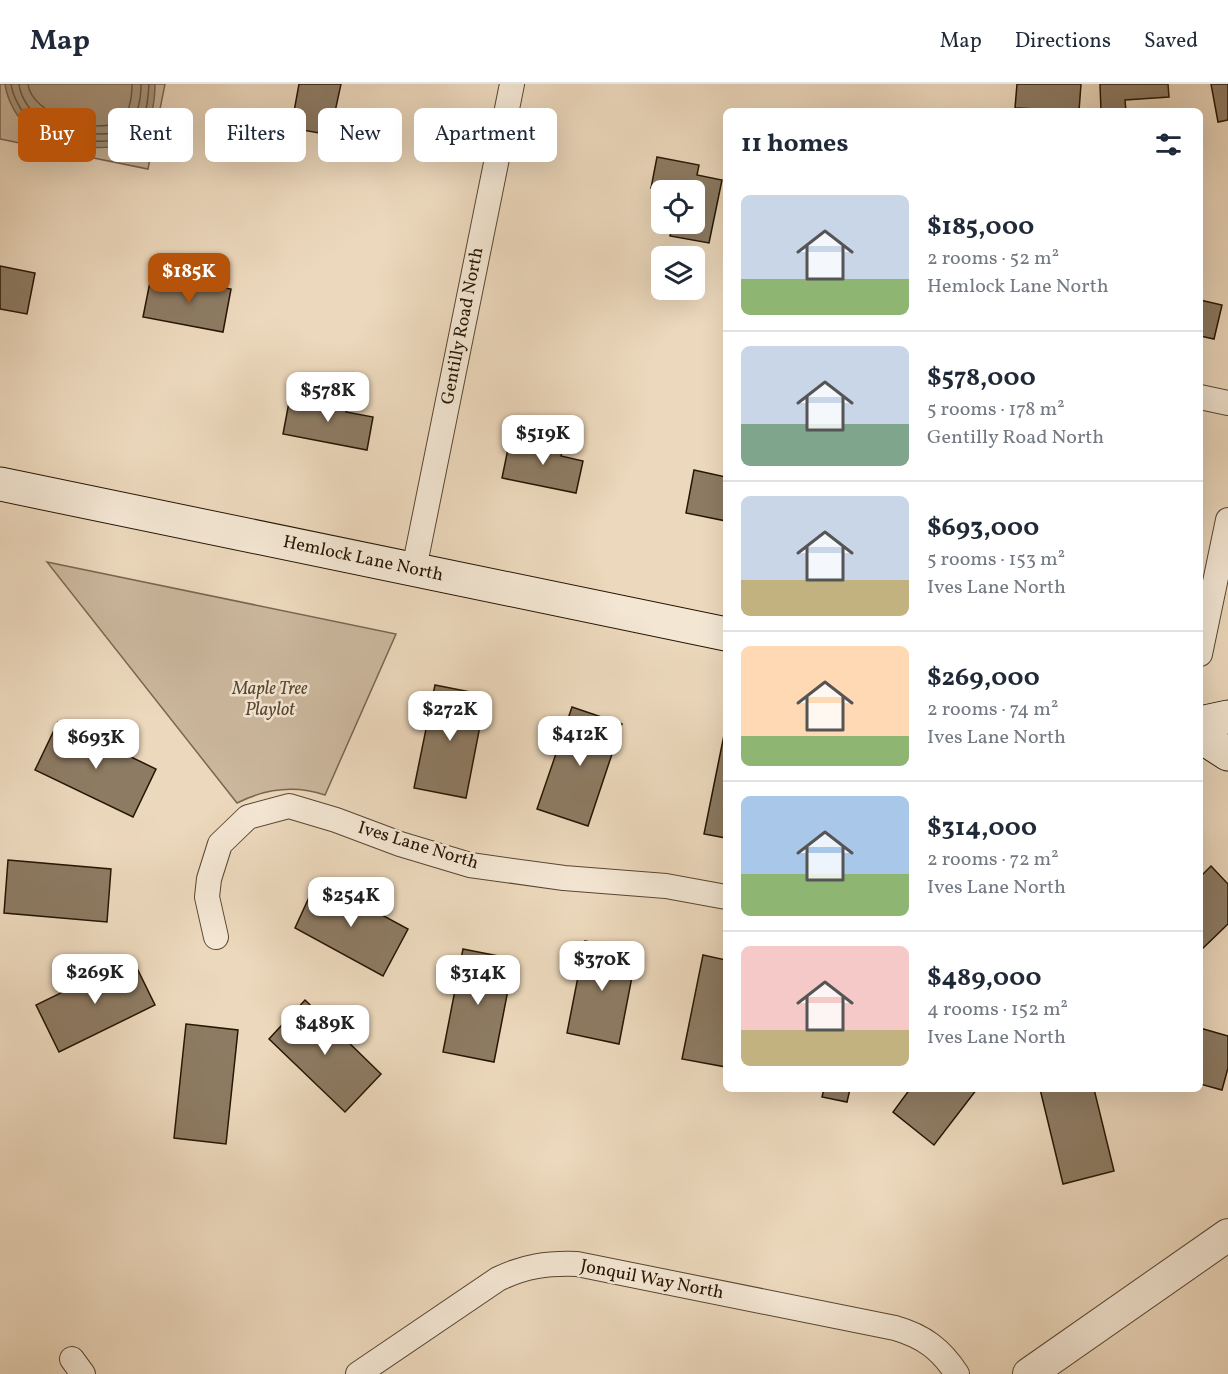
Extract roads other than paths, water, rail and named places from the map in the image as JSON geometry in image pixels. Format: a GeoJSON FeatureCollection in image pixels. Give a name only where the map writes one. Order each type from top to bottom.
{"type":"FeatureCollection","features":[{"type":"Feature","properties":{"kind":"main road","name":"Hemlock Lane North"},"geometry":{"type":"LineString","coordinates":[[0,484],[723,633]]}},
{"type":"Feature","properties":{"kind":"main road"},"geometry":{"type":"LineString","coordinates":[[1203,722],[1228,717]]}},
{"type":"Feature","properties":{"kind":"main road"},"geometry":{"type":"LineString","coordinates":[[1203,738],[1228,754]]}},
{"type":"Feature","properties":{"kind":"street","name":"Gentilly Road North"},"geometry":{"type":"LineString","coordinates":[[414,569],[512,84]]}},
{"type":"Feature","properties":{"kind":"street"},"geometry":{"type":"LineString","coordinates":[[1203,398],[1228,403]]}},
{"type":"Feature","properties":{"kind":"street"},"geometry":{"type":"LineString","coordinates":[[1203,640],[1228,520]]}},
{"type":"Feature","properties":{"kind":"street","name":"Ives Lane North"},"geometry":{"type":"LineString","coordinates":[[216,937],[207,897],[209,879],[220,844],[248,817],[289,806],[326,816],[400,844],[470,865],[564,878],[666,886],[723,896]]}},
{"type":"Feature","properties":{"kind":"street"},"geometry":{"type":"LineString","coordinates":[[1029,1374],[1228,1235]]}},
{"type":"Feature","properties":{"kind":"street","name":"Jonquil Way North"},"geometry":{"type":"LineString","coordinates":[[358,1374],[498,1279],[521,1268],[548,1263],[577,1264],[895,1328],[915,1334],[933,1344],[948,1359],[957,1374]]}},
{"type":"Feature","properties":{"kind":"water"},"geometry":{"type":"Polygon","coordinates":[[[5,84],[155,84],[153,108],[108,108],[108,147],[96,147],[96,108],[18,108],[18,116],[8,97],[5,84]]]}},
{"type":"Feature","properties":{"kind":"park label","name":"Maple Tree Playlot"},"geometry":{"type":"Point","coordinates":[270,699]}}]}
